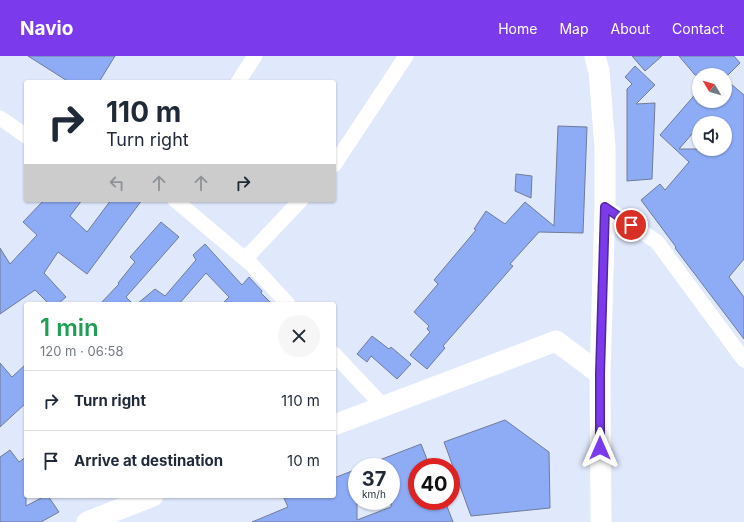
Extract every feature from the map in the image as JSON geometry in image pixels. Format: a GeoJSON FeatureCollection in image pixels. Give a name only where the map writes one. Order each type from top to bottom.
{"type":"FeatureCollection","features":[{"type":"Feature","properties":{"kind":"street"},"geometry":{"type":"LineString","coordinates":[[239,80],[255,56]]}},
{"type":"Feature","properties":{"kind":"street"},"geometry":{"type":"LineString","coordinates":[[336,162],[406,56]]}},
{"type":"Feature","properties":{"kind":"street"},"geometry":{"type":"LineString","coordinates":[[595,56],[599,71],[605,148],[605,207],[600,374],[601,522]]}},
{"type":"Feature","properties":{"kind":"street"},"geometry":{"type":"LineString","coordinates":[[0,118],[24,135]]}},
{"type":"Feature","properties":{"kind":"street"},"geometry":{"type":"LineString","coordinates":[[177,202],[245,259],[286,302]]}},
{"type":"Feature","properties":{"kind":"street"},"geometry":{"type":"LineString","coordinates":[[245,259],[299,202]]}},
{"type":"Feature","properties":{"kind":"street"},"geometry":{"type":"LineString","coordinates":[[605,207],[657,242],[744,360]]}},
{"type":"Feature","properties":{"kind":"street"},"geometry":{"type":"LineString","coordinates":[[336,424],[556,341],[600,374]]}},
{"type":"Feature","properties":{"kind":"street"},"geometry":{"type":"LineString","coordinates":[[336,356],[383,406]]}},
{"type":"Feature","properties":{"kind":"street"},"geometry":{"type":"LineString","coordinates":[[87,522],[148,498]]}},
{"type":"Feature","properties":{"kind":"building"},"geometry":{"type":"Polygon","coordinates":[[[28,56],[115,56],[100,80],[66,80],[28,56]]]}},
{"type":"Feature","properties":{"kind":"building"},"geometry":{"type":"Polygon","coordinates":[[[632,56],[662,56],[645,71],[632,56]]]}},
{"type":"Feature","properties":{"kind":"building"},"geometry":{"type":"Polygon","coordinates":[[[679,56],[734,56],[740,63],[732,71],[732,68],[692,68],[692,71],[679,56]]]}},
{"type":"Feature","properties":{"kind":"building"},"geometry":{"type":"Polygon","coordinates":[[[635,66],[655,85],[636,104],[655,103],[652,179],[627,181],[627,89],[632,84],[625,77],[635,66]]]}},
{"type":"Feature","properties":{"kind":"building"},"geometry":{"type":"Polygon","coordinates":[[[732,85],[744,95],[744,259],[729,277],[744,297],[744,339],[675,248],[676,247],[641,200],[660,184],[665,190],[689,162],[660,135],[692,98],[692,108],[732,108],[732,85]]]}},
{"type":"Feature","properties":{"kind":"building"},"geometry":{"type":"Polygon","coordinates":[[[558,126],[587,127],[583,233],[539,232],[510,264],[513,266],[443,346],[445,348],[427,369],[410,355],[430,332],[427,329],[429,326],[414,312],[438,284],[434,280],[476,230],[474,229],[486,211],[505,224],[525,202],[554,226],[558,126]]]}},
{"type":"Feature","properties":{"kind":"building"},"geometry":{"type":"Polygon","coordinates":[[[516,174],[532,176],[531,198],[515,191],[516,174]]]}},
{"type":"Feature","properties":{"kind":"building"},"geometry":{"type":"Polygon","coordinates":[[[42,202],[80,202],[70,216],[87,232],[110,202],[141,202],[87,274],[58,252],[44,273],[66,297],[60,302],[47,302],[35,290],[0,314],[0,248],[10,264],[37,235],[23,222],[42,202]]]}},
{"type":"Feature","properties":{"kind":"building"},"geometry":{"type":"Polygon","coordinates":[[[161,222],[179,237],[126,297],[131,302],[102,302],[119,284],[118,283],[135,262],[130,257],[161,222]]]}},
{"type":"Feature","properties":{"kind":"building"},"geometry":{"type":"Polygon","coordinates":[[[205,244],[242,285],[249,277],[270,302],[224,302],[229,297],[206,273],[181,302],[139,302],[155,289],[165,296],[196,260],[193,255],[205,244]]]}},
{"type":"Feature","properties":{"kind":"building"},"geometry":{"type":"Polygon","coordinates":[[[372,336],[389,349],[391,347],[411,364],[397,379],[371,356],[367,362],[357,354],[372,336]]]}},
{"type":"Feature","properties":{"kind":"building"},"geometry":{"type":"Polygon","coordinates":[[[0,363],[12,377],[24,366],[24,405],[0,427],[0,363]]]}},
{"type":"Feature","properties":{"kind":"building"},"geometry":{"type":"Polygon","coordinates":[[[505,420],[549,452],[550,508],[471,516],[460,486],[460,458],[450,458],[444,442],[505,420]]]}},
{"type":"Feature","properties":{"kind":"building"},"geometry":{"type":"Polygon","coordinates":[[[421,444],[426,458],[408,458],[408,510],[448,510],[453,522],[252,522],[288,507],[284,498],[336,498],[336,477],[348,473],[348,510],[357,510],[357,520],[383,510],[400,510],[400,458],[385,458],[421,444]]]}},
{"type":"Feature","properties":{"kind":"building"},"geometry":{"type":"Polygon","coordinates":[[[10,450],[19,462],[24,458],[24,498],[26,498],[26,506],[41,498],[49,498],[59,512],[41,522],[0,522],[0,457],[10,450]]]}},
{"type":"Feature","properties":{"kind":"route"},"geometry":{"type":"LineString","coordinates":[[600,448],[600,374],[605,207],[631,225]]}}]}
